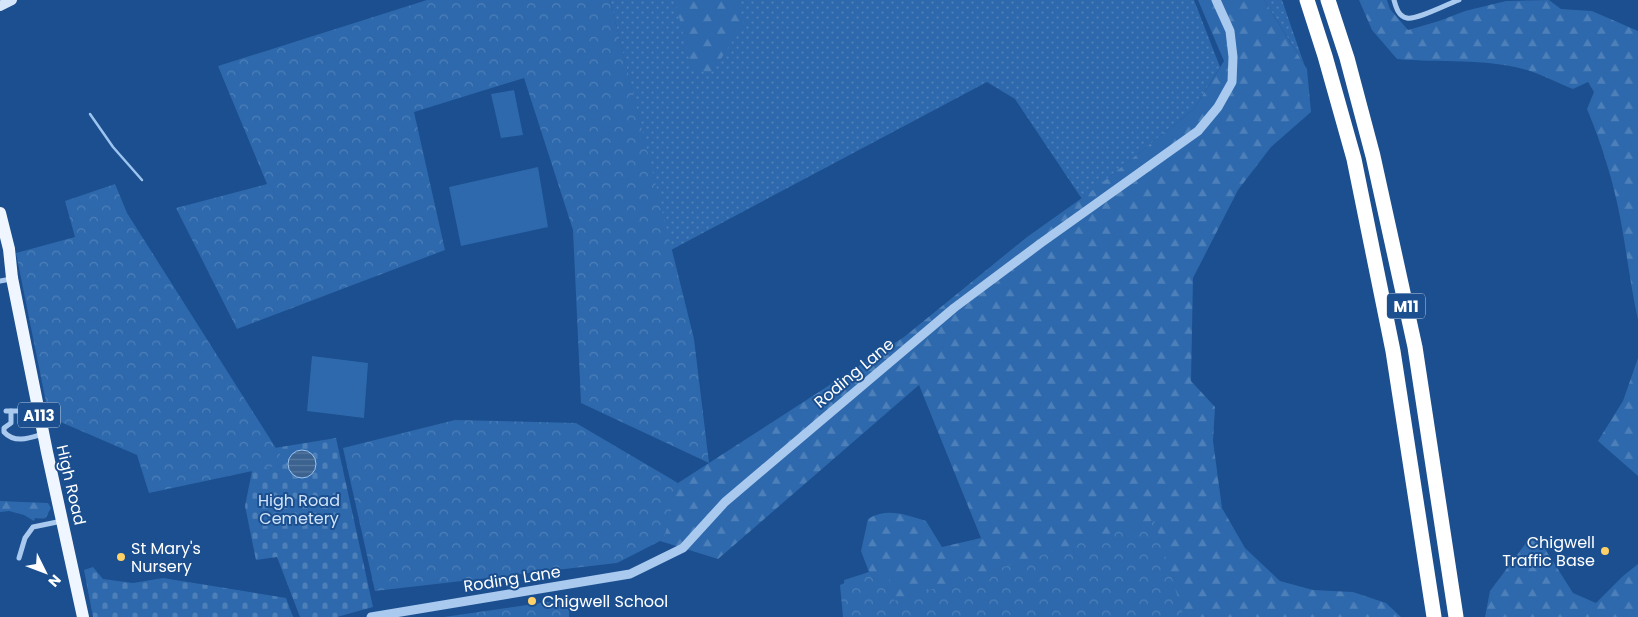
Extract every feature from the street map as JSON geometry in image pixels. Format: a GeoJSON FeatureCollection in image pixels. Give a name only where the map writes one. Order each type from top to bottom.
{"type":"FeatureCollection","features":[{"type":"Feature","properties":{"kind":"highway","name":"M11"},"geometry":{"type":"LineString","coordinates":[[1307,0],[1325,56],[1356,169],[1393,351],[1434,617]]}},
{"type":"Feature","properties":{"kind":"highway","name":"M11"},"geometry":{"type":"LineString","coordinates":[[1328,0],[1347,58],[1373,156],[1415,347],[1456,617]]}},
{"type":"Feature","properties":{"kind":"main road"},"geometry":{"type":"LineString","coordinates":[[0,6],[12,0]]}},
{"type":"Feature","properties":{"kind":"main road","name":"High Road"},"geometry":{"type":"LineString","coordinates":[[0,213],[9,249],[6,280],[43,434],[83,617]]}},
{"type":"Feature","properties":{"kind":"street","name":"Roding Lane"},"geometry":{"type":"LineString","coordinates":[[371,617],[630,574],[683,548],[724,502],[954,308],[1033,248],[1198,131],[1218,107],[1232,82],[1233,57],[1230,31],[1216,0]]}},
{"type":"Feature","properties":{"kind":"street"},"geometry":{"type":"LineString","coordinates":[[1394,0],[1398,12],[1406,18],[1415,17],[1459,0]]}},
{"type":"Feature","properties":{"kind":"street"},"geometry":{"type":"LineString","coordinates":[[12,411],[11,423],[4,428],[4,432],[9,437],[23,440],[43,434]]}},
{"type":"Feature","properties":{"kind":"street"},"geometry":{"type":"LineString","coordinates":[[19,558],[25,538],[33,526],[62,521]]}},
{"type":"Feature","properties":{"kind":"green space"},"geometry":{"type":"Polygon","coordinates":[[[427,0],[610,0],[694,339],[709,463],[581,403],[573,230],[524,78],[414,112],[445,250],[237,329],[176,208],[267,184],[218,66],[427,0]]]}},
{"type":"Feature","properties":{"kind":"green space"},"geometry":{"type":"Polygon","coordinates":[[[610,0],[1194,0],[1220,67],[1194,109],[1082,199],[1015,99],[987,82],[671,250],[610,0]]]}},
{"type":"Feature","properties":{"kind":"green space"},"geometry":{"type":"Polygon","coordinates":[[[675,0],[737,0],[744,24],[712,72],[692,71],[675,0]]]}},
{"type":"Feature","properties":{"kind":"green space"},"geometry":{"type":"Polygon","coordinates":[[[1198,0],[1264,0],[1307,69],[1311,112],[1271,147],[1238,190],[1193,278],[1191,381],[1215,407],[1213,441],[1222,508],[1245,548],[1280,581],[1313,590],[1353,592],[1386,603],[1401,617],[846,617],[844,580],[869,572],[861,551],[868,519],[882,513],[897,513],[926,521],[942,547],[981,538],[919,385],[718,559],[660,541],[678,483],[904,337],[1027,237],[1089,193],[1194,109],[1224,61],[1198,0]]]}},
{"type":"Feature","properties":{"kind":"green space"},"geometry":{"type":"Polygon","coordinates":[[[1264,0],[1282,0],[1304,64],[1264,0]]]}},
{"type":"Feature","properties":{"kind":"green space"},"geometry":{"type":"Polygon","coordinates":[[[1359,0],[1387,0],[1390,9],[1408,30],[1465,11],[1506,1],[1549,0],[1561,9],[1592,11],[1638,31],[1638,320],[1615,193],[1603,150],[1587,109],[1594,92],[1588,82],[1573,89],[1533,72],[1511,66],[1479,62],[1397,59],[1372,30],[1359,0]]]}},
{"type":"Feature","properties":{"kind":"green space"},"geometry":{"type":"Polygon","coordinates":[[[514,90],[523,135],[501,138],[491,94],[514,90]]]}},
{"type":"Feature","properties":{"kind":"green space"},"geometry":{"type":"Polygon","coordinates":[[[538,167],[548,227],[461,246],[449,187],[538,167]]]}},
{"type":"Feature","properties":{"kind":"green space"},"geometry":{"type":"Polygon","coordinates":[[[115,184],[127,213],[286,464],[149,493],[137,455],[49,417],[16,253],[75,237],[65,201],[115,184]]]}},
{"type":"Feature","properties":{"kind":"green space"},"geometry":{"type":"Polygon","coordinates":[[[312,356],[368,363],[364,418],[307,411],[312,356]]]}},
{"type":"Feature","properties":{"kind":"green space"},"geometry":{"type":"Polygon","coordinates":[[[1638,358],[1638,476],[1598,441],[1623,401],[1638,358]]]}},
{"type":"Feature","properties":{"kind":"green space"},"geometry":{"type":"Polygon","coordinates":[[[455,420],[576,423],[678,483],[664,539],[617,563],[375,591],[343,448],[455,420]]]}},
{"type":"Feature","properties":{"kind":"green space","name":"High Road Cemetery"},"geometry":{"type":"Polygon","coordinates":[[[336,438],[373,607],[337,617],[300,617],[277,557],[256,560],[245,506],[256,451],[336,438]]]}},
{"type":"Feature","properties":{"kind":"green space"},"geometry":{"type":"Polygon","coordinates":[[[0,501],[48,503],[51,508],[46,517],[43,519],[35,518],[34,521],[24,515],[9,511],[0,512],[0,501]]]}},
{"type":"Feature","properties":{"kind":"green space"},"geometry":{"type":"Polygon","coordinates":[[[1154,520],[1184,617],[843,617],[840,585],[869,572],[889,575],[894,601],[1154,520]]]}},
{"type":"Feature","properties":{"kind":"green space"},"geometry":{"type":"Polygon","coordinates":[[[1529,539],[1542,544],[1573,593],[1596,603],[1638,564],[1638,617],[1485,617],[1490,591],[1529,539]]]}},
{"type":"Feature","properties":{"kind":"green space"},"geometry":{"type":"Polygon","coordinates":[[[93,567],[103,579],[133,583],[163,578],[286,598],[293,617],[93,617],[84,570],[93,567]]]}},
{"type":"Feature","properties":{"kind":"green space"},"geometry":{"type":"Polygon","coordinates":[[[569,599],[569,617],[444,617],[569,599]]]}},
{"type":"Feature","properties":{"kind":"shaded area"},"geometry":{"type":"Polygon","coordinates":[[[302,450],[312,454],[316,464],[312,474],[302,478],[292,474],[288,464],[292,454],[302,450]]]}},
{"type":"Feature","properties":{"kind":"waterway"},"geometry":{"type":"LineString","coordinates":[[90,114],[113,147],[142,180]]}},
{"type":"Feature","properties":{"kind":"place","name":"Chigwell Traffic Base"},"geometry":{"type":"Point","coordinates":[1605,551]}},
{"type":"Feature","properties":{"kind":"place","name":"St Mary's Nursery"},"geometry":{"type":"Point","coordinates":[121,557]}},
{"type":"Feature","properties":{"kind":"place","name":"Chigwell School"},"geometry":{"type":"Point","coordinates":[532,601]}}]}
